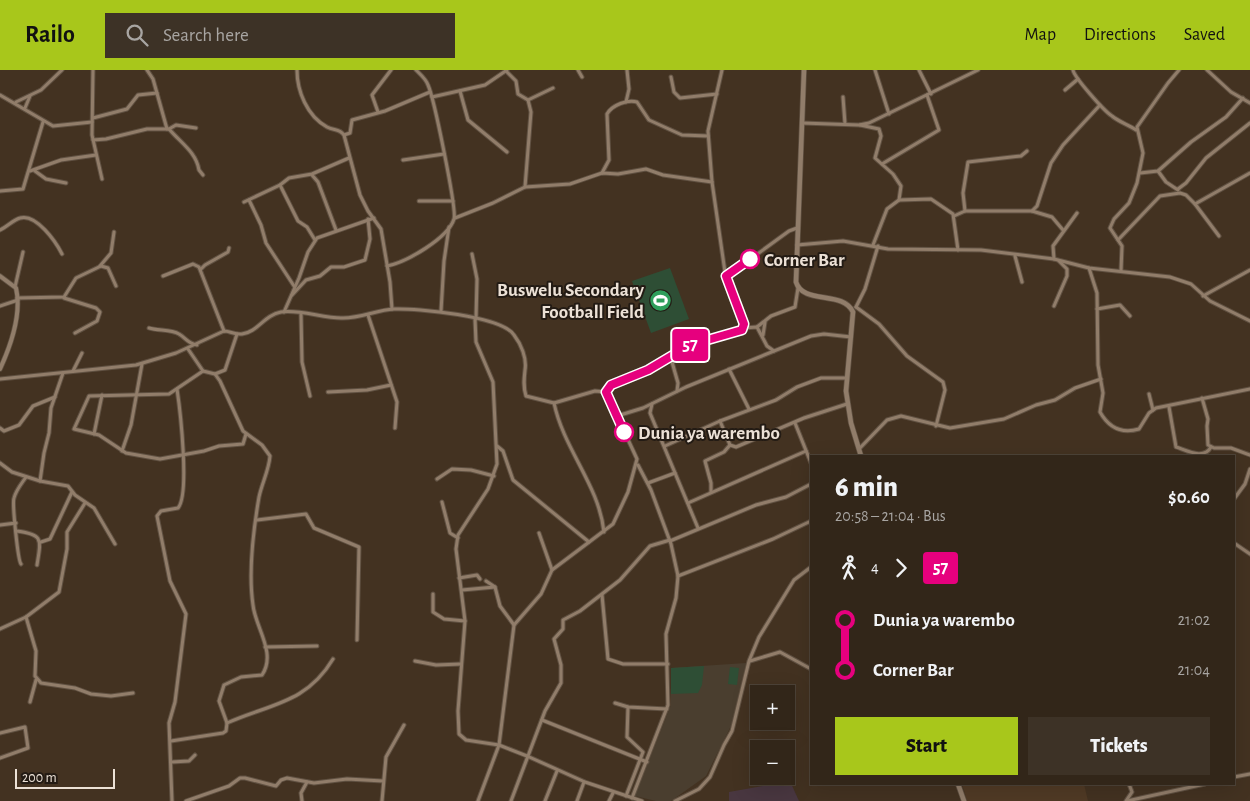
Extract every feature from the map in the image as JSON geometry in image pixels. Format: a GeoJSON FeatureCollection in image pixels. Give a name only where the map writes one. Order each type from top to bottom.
{"type":"FeatureCollection","features":[{"type":"Feature","properties":{"kind":"main road"},"geometry":{"type":"LineString","coordinates":[[804,70],[796,282],[798,288],[804,292],[845,302],[854,310],[846,378],[847,404],[861,455]]}},
{"type":"Feature","properties":{"kind":"main road"},"geometry":{"type":"LineString","coordinates":[[958,785],[964,801]]}},
{"type":"Feature","properties":{"kind":"street"},"geometry":{"type":"LineString","coordinates":[[16,103],[31,96],[45,86],[62,70]]}},
{"type":"Feature","properties":{"kind":"street"},"geometry":{"type":"LineString","coordinates":[[93,70],[93,140],[102,179]]}},
{"type":"Feature","properties":{"kind":"street"},"geometry":{"type":"LineString","coordinates":[[147,70],[153,77],[168,129],[192,153],[198,161],[199,170],[203,175]]}},
{"type":"Feature","properties":{"kind":"street"},"geometry":{"type":"LineString","coordinates":[[297,70],[301,94],[310,112],[327,127],[339,130],[344,135],[360,195],[381,230],[392,309]]}},
{"type":"Feature","properties":{"kind":"street"},"geometry":{"type":"LineString","coordinates":[[378,112],[372,95],[391,70]]}},
{"type":"Feature","properties":{"kind":"street"},"geometry":{"type":"LineString","coordinates":[[416,70],[428,83],[432,97],[455,218]]}},
{"type":"Feature","properties":{"kind":"street"},"geometry":{"type":"LineString","coordinates":[[432,97],[491,82],[507,70],[516,81],[518,94],[528,100],[531,112],[525,187]]}},
{"type":"Feature","properties":{"kind":"street"},"geometry":{"type":"LineString","coordinates":[[578,70],[582,76]]}},
{"type":"Feature","properties":{"kind":"street"},"geometry":{"type":"LineString","coordinates":[[626,102],[628,89],[627,70]]}},
{"type":"Feature","properties":{"kind":"street"},"geometry":{"type":"LineString","coordinates":[[722,70],[708,136],[712,182],[726,276],[744,328]]}},
{"type":"Feature","properties":{"kind":"street"},"geometry":{"type":"LineString","coordinates":[[875,70],[889,114]]}},
{"type":"Feature","properties":{"kind":"street"},"geometry":{"type":"LineString","coordinates":[[882,164],[939,130],[929,95],[919,70]]}},
{"type":"Feature","properties":{"kind":"street"},"geometry":{"type":"LineString","coordinates":[[859,125],[889,114],[929,95],[967,72],[978,70]]}},
{"type":"Feature","properties":{"kind":"street"},"geometry":{"type":"LineString","coordinates":[[1073,70],[1078,79],[1100,105],[1113,117],[1137,131]]}},
{"type":"Feature","properties":{"kind":"street"},"geometry":{"type":"LineString","coordinates":[[1121,271],[1122,250],[1112,231],[1111,224],[1129,203],[1137,183],[1142,153],[1137,131],[1148,109],[1180,70]]}},
{"type":"Feature","properties":{"kind":"street"},"geometry":{"type":"LineString","coordinates":[[1207,70],[1228,89],[1250,103]]}},
{"type":"Feature","properties":{"kind":"street"},"geometry":{"type":"LineString","coordinates":[[671,77],[674,92],[680,98],[717,94]]}},
{"type":"Feature","properties":{"kind":"street"},"geometry":{"type":"LineString","coordinates":[[1065,90],[1078,79]]}},
{"type":"Feature","properties":{"kind":"street"},"geometry":{"type":"LineString","coordinates":[[528,100],[553,88]]}},
{"type":"Feature","properties":{"kind":"street"},"geometry":{"type":"LineString","coordinates":[[460,91],[468,120],[507,152]]}},
{"type":"Feature","properties":{"kind":"street"},"geometry":{"type":"LineString","coordinates":[[344,135],[350,133],[352,120],[430,92]]}},
{"type":"Feature","properties":{"kind":"street"},"geometry":{"type":"LineString","coordinates":[[0,95],[5,100],[16,103],[43,122],[56,127],[92,120],[127,110],[138,95],[157,93]]}},
{"type":"Feature","properties":{"kind":"street"},"geometry":{"type":"LineString","coordinates":[[25,109],[25,103],[31,96]]}},
{"type":"Feature","properties":{"kind":"street"},"geometry":{"type":"LineString","coordinates":[[843,96],[845,124]]}},
{"type":"Feature","properties":{"kind":"street"},"geometry":{"type":"LineString","coordinates":[[1139,173],[1158,171],[1191,142],[1226,117],[1243,98]]}},
{"type":"Feature","properties":{"kind":"street"},"geometry":{"type":"LineString","coordinates":[[602,173],[609,160],[607,114],[611,108],[626,102],[637,102],[647,119],[677,133],[708,136]]}},
{"type":"Feature","properties":{"kind":"street"},"geometry":{"type":"LineString","coordinates":[[1032,211],[1037,206],[1051,163],[1063,145],[1100,105]]}},
{"type":"Feature","properties":{"kind":"street"},"geometry":{"type":"LineString","coordinates":[[0,191],[21,190],[30,171],[34,146],[43,122]]}},
{"type":"Feature","properties":{"kind":"street"},"geometry":{"type":"LineString","coordinates":[[802,123],[859,125],[879,129],[881,136],[874,156],[901,186],[899,200]]}},
{"type":"Feature","properties":{"kind":"street"},"geometry":{"type":"LineString","coordinates":[[1177,194],[1178,189],[1186,183],[1206,158],[1250,124]]}},
{"type":"Feature","properties":{"kind":"street"},"geometry":{"type":"LineString","coordinates":[[93,140],[106,139],[147,129],[168,129],[176,126],[196,128]]}},
{"type":"Feature","properties":{"kind":"street"},"geometry":{"type":"LineString","coordinates":[[965,211],[963,193],[968,162],[1021,156],[1027,151]]}},
{"type":"Feature","properties":{"kind":"street"},"geometry":{"type":"LineString","coordinates":[[403,160],[444,154]]}},
{"type":"Feature","properties":{"kind":"street"},"geometry":{"type":"LineString","coordinates":[[30,171],[60,160],[96,155]]}},
{"type":"Feature","properties":{"kind":"street"},"geometry":{"type":"LineString","coordinates":[[244,202],[280,185],[292,176],[312,174],[349,158]]}},
{"type":"Feature","properties":{"kind":"street"},"geometry":{"type":"LineString","coordinates":[[387,266],[405,261],[420,253],[450,226],[455,218],[493,203],[525,187],[570,184],[602,173],[618,174],[646,169],[671,176],[712,182]]}},
{"type":"Feature","properties":{"kind":"street"},"geometry":{"type":"LineString","coordinates":[[34,170],[46,179],[66,183]]}},
{"type":"Feature","properties":{"kind":"street"},"geometry":{"type":"LineString","coordinates":[[1158,171],[1166,182],[1178,189]]}},
{"type":"Feature","properties":{"kind":"street"},"geometry":{"type":"LineString","coordinates":[[1195,204],[1250,172]]}},
{"type":"Feature","properties":{"kind":"street"},"geometry":{"type":"LineString","coordinates":[[312,174],[318,182],[336,224],[336,230]]}},
{"type":"Feature","properties":{"kind":"street"},"geometry":{"type":"LineString","coordinates":[[280,185],[298,221],[307,227],[315,240]]}},
{"type":"Feature","properties":{"kind":"street"},"geometry":{"type":"LineString","coordinates":[[1118,240],[1160,196],[1177,194],[1186,195],[1219,236]]}},
{"type":"Feature","properties":{"kind":"street"},"geometry":{"type":"LineString","coordinates":[[873,245],[887,210],[899,200],[931,199],[954,216],[958,250]]}},
{"type":"Feature","properties":{"kind":"street"},"geometry":{"type":"LineString","coordinates":[[249,200],[261,225],[266,243],[294,286]]}},
{"type":"Feature","properties":{"kind":"street"},"geometry":{"type":"LineString","coordinates":[[419,201],[453,201]]}},
{"type":"Feature","properties":{"kind":"street"},"geometry":{"type":"LineString","coordinates":[[954,216],[965,211],[1032,211],[1052,217],[1063,230]]}},
{"type":"Feature","properties":{"kind":"street"},"geometry":{"type":"LineString","coordinates":[[1054,306],[1067,276],[1066,269],[1056,260],[1053,246],[1077,213]]}},
{"type":"Feature","properties":{"kind":"street"},"geometry":{"type":"LineString","coordinates":[[0,230],[20,218],[28,218],[47,231],[62,254]]}},
{"type":"Feature","properties":{"kind":"street"},"geometry":{"type":"LineString","coordinates":[[284,312],[315,240],[341,228],[374,218]]}},
{"type":"Feature","properties":{"kind":"street"},"geometry":{"type":"LineString","coordinates":[[292,295],[306,280],[320,276],[328,268],[344,267],[365,260],[370,239],[368,219]]}},
{"type":"Feature","properties":{"kind":"street"},"geometry":{"type":"LineString","coordinates":[[336,224],[341,228]]}},
{"type":"Feature","properties":{"kind":"street"},"geometry":{"type":"LineString","coordinates":[[441,311],[444,261],[450,226]]}},
{"type":"Feature","properties":{"kind":"street"},"geometry":{"type":"LineString","coordinates":[[726,276],[789,231],[797,228]]}},
{"type":"Feature","properties":{"kind":"street"},"geometry":{"type":"LineString","coordinates":[[64,298],[76,278],[100,266],[111,253],[114,232]]}},
{"type":"Feature","properties":{"kind":"street"},"geometry":{"type":"LineString","coordinates":[[797,245],[843,241],[909,250],[980,250],[1056,260],[1089,268],[1186,281],[1192,284],[1203,296],[1250,321]]}},
{"type":"Feature","properties":{"kind":"street"},"geometry":{"type":"LineString","coordinates":[[878,246],[865,289],[854,310],[879,324],[907,356],[943,382],[944,390],[936,426]]}},
{"type":"Feature","properties":{"kind":"street"},"geometry":{"type":"LineString","coordinates":[[201,269],[205,264],[227,253],[229,248]]}},
{"type":"Feature","properties":{"kind":"street"},"geometry":{"type":"LineString","coordinates":[[0,369],[15,327],[18,299],[15,287],[24,252]]}},
{"type":"Feature","properties":{"kind":"street"},"geometry":{"type":"LineString","coordinates":[[472,254],[477,279],[475,319],[478,347],[493,382],[497,446],[494,476],[458,538],[456,549],[465,621],[458,711],[460,737],[499,746],[528,756],[584,782],[640,801]]}},
{"type":"Feature","properties":{"kind":"street"},"geometry":{"type":"LineString","coordinates":[[1015,256],[1022,282]]}},
{"type":"Feature","properties":{"kind":"street"},"geometry":{"type":"LineString","coordinates":[[162,276],[193,264],[197,265],[201,269],[224,331]]}},
{"type":"Feature","properties":{"kind":"street"},"geometry":{"type":"LineString","coordinates":[[100,266],[108,268],[116,286]]}},
{"type":"Feature","properties":{"kind":"street"},"geometry":{"type":"LineString","coordinates":[[1089,268],[1096,293],[1103,393],[1100,412],[1122,432],[1140,429],[1153,410],[1250,389]]}},
{"type":"Feature","properties":{"kind":"street"},"geometry":{"type":"LineString","coordinates":[[1203,296],[1250,270]]}},
{"type":"Feature","properties":{"kind":"street"},"geometry":{"type":"LineString","coordinates":[[0,276],[15,287]]}},
{"type":"Feature","properties":{"kind":"street"},"geometry":{"type":"LineString","coordinates":[[606,392],[611,385],[648,370],[670,355],[703,340],[744,328],[757,327],[771,316],[789,311],[794,307],[798,288]]}},
{"type":"Feature","properties":{"kind":"street"},"geometry":{"type":"LineString","coordinates":[[0,306],[18,299],[64,298],[74,303],[96,308],[100,312],[97,320],[75,333]]}},
{"type":"Feature","properties":{"kind":"street"},"geometry":{"type":"LineString","coordinates":[[1097,309],[1120,305],[1130,316]]}},
{"type":"Feature","properties":{"kind":"street"},"geometry":{"type":"LineString","coordinates":[[0,379],[142,364],[197,345],[224,331],[236,334],[250,332],[267,318],[284,312],[341,318],[368,315],[392,309],[441,311],[500,324],[512,332],[524,358],[526,396],[554,403],[590,392],[606,392]]}},
{"type":"Feature","properties":{"kind":"street"},"geometry":{"type":"LineString","coordinates":[[301,314],[302,362],[310,396]]}},
{"type":"Feature","properties":{"kind":"street"},"geometry":{"type":"LineString","coordinates":[[368,315],[397,402],[395,428]]}},
{"type":"Feature","properties":{"kind":"street"},"geometry":{"type":"LineString","coordinates":[[763,337],[765,321]]}},
{"type":"Feature","properties":{"kind":"street"},"geometry":{"type":"LineString","coordinates":[[757,327],[767,346],[774,351]]}},
{"type":"Feature","properties":{"kind":"street"},"geometry":{"type":"LineString","coordinates":[[149,328],[177,333],[186,342],[197,345]]}},
{"type":"Feature","properties":{"kind":"street"},"geometry":{"type":"LineString","coordinates":[[188,348],[203,371],[215,374],[226,370],[236,334]]}},
{"type":"Feature","properties":{"kind":"street"},"geometry":{"type":"LineString","coordinates":[[617,416],[643,408],[729,369],[819,334],[851,337]]}},
{"type":"Feature","properties":{"kind":"street"},"geometry":{"type":"LineString","coordinates":[[764,355],[767,346]]}},
{"type":"Feature","properties":{"kind":"street"},"geometry":{"type":"LineString","coordinates":[[73,371],[82,353]]}},
{"type":"Feature","properties":{"kind":"street"},"geometry":{"type":"LineString","coordinates":[[670,355],[678,383],[677,391]]}},
{"type":"Feature","properties":{"kind":"street"},"geometry":{"type":"LineString","coordinates":[[122,451],[142,364]]}},
{"type":"Feature","properties":{"kind":"street"},"geometry":{"type":"LineString","coordinates":[[729,369],[748,409]]}},
{"type":"Feature","properties":{"kind":"street"},"geometry":{"type":"LineString","coordinates":[[203,371],[169,394],[92,395],[86,399],[74,427],[76,431],[101,436],[122,451],[160,458],[204,451],[219,446],[243,444],[246,434]]}},
{"type":"Feature","properties":{"kind":"street"},"geometry":{"type":"LineString","coordinates":[[40,482],[44,453],[50,432],[51,408],[63,373]]}},
{"type":"Feature","properties":{"kind":"street"},"geometry":{"type":"LineString","coordinates":[[171,741],[223,733],[228,723],[219,704],[223,687],[237,678],[262,675],[266,665],[263,632],[254,612],[251,592],[259,496],[270,456],[262,445],[246,434],[215,374]]}},
{"type":"Feature","properties":{"kind":"street"},"geometry":{"type":"LineString","coordinates":[[665,446],[720,420],[776,400],[789,390],[821,378],[846,378]]}},
{"type":"Feature","properties":{"kind":"street"},"geometry":{"type":"LineString","coordinates":[[859,449],[886,420],[892,417],[922,420],[936,426],[950,428],[1012,417],[1036,405],[1056,400],[1075,388],[1101,379]]}},
{"type":"Feature","properties":{"kind":"street"},"geometry":{"type":"LineString","coordinates":[[328,392],[368,390],[391,385]]}},
{"type":"Feature","properties":{"kind":"street"},"geometry":{"type":"LineString","coordinates":[[172,801],[169,723],[175,702],[182,658],[186,611],[170,581],[157,516],[161,511],[181,505],[182,424],[177,389]]}},
{"type":"Feature","properties":{"kind":"street"},"geometry":{"type":"LineString","coordinates":[[606,392],[648,483],[670,540],[678,576],[676,598],[666,634],[668,664],[667,709],[632,798]]}},
{"type":"Feature","properties":{"kind":"street"},"geometry":{"type":"LineString","coordinates":[[1149,394],[1153,410]]}},
{"type":"Feature","properties":{"kind":"street"},"geometry":{"type":"LineString","coordinates":[[94,434],[102,395]]}},
{"type":"Feature","properties":{"kind":"street"},"geometry":{"type":"LineString","coordinates":[[0,428],[4,431],[16,427],[33,406],[55,397]]}},
{"type":"Feature","properties":{"kind":"street"},"geometry":{"type":"LineString","coordinates":[[1202,398],[1208,419],[1207,441],[1211,447]]}},
{"type":"Feature","properties":{"kind":"street"},"geometry":{"type":"LineString","coordinates":[[554,403],[568,445],[584,473],[599,506],[604,532]]}},
{"type":"Feature","properties":{"kind":"street"},"geometry":{"type":"LineString","coordinates":[[650,413],[652,404]]}},
{"type":"Feature","properties":{"kind":"street"},"geometry":{"type":"LineString","coordinates":[[730,445],[739,446],[847,404]]}},
{"type":"Feature","properties":{"kind":"street"},"geometry":{"type":"LineString","coordinates":[[1169,407],[1175,446],[1201,455],[1211,447]]}},
{"type":"Feature","properties":{"kind":"street"},"geometry":{"type":"LineString","coordinates":[[643,408],[650,413],[698,528]]}},
{"type":"Feature","properties":{"kind":"street"},"geometry":{"type":"LineString","coordinates":[[720,420],[730,445]]}},
{"type":"Feature","properties":{"kind":"street"},"geometry":{"type":"LineString","coordinates":[[795,423],[810,461]]}},
{"type":"Feature","properties":{"kind":"street"},"geometry":{"type":"LineString","coordinates":[[711,492],[712,483],[704,462],[724,452],[730,445]]}},
{"type":"Feature","properties":{"kind":"street"},"geometry":{"type":"LineString","coordinates":[[497,446],[503,451],[513,480],[589,542]]}},
{"type":"Feature","properties":{"kind":"street"},"geometry":{"type":"LineString","coordinates":[[1211,447],[1231,448],[1250,455]]}},
{"type":"Feature","properties":{"kind":"street"},"geometry":{"type":"LineString","coordinates":[[688,503],[806,451]]}},
{"type":"Feature","properties":{"kind":"street"},"geometry":{"type":"LineString","coordinates":[[0,463],[6,469],[40,482],[64,485],[85,503],[94,508],[115,544]]}},
{"type":"Feature","properties":{"kind":"street"},"geometry":{"type":"LineString","coordinates":[[478,801],[499,746],[514,624],[541,594],[552,570],[604,532],[618,516],[638,464]]}},
{"type":"Feature","properties":{"kind":"street"},"geometry":{"type":"LineString","coordinates":[[437,479],[452,469],[471,470],[494,476]]}},
{"type":"Feature","properties":{"kind":"street"},"geometry":{"type":"LineString","coordinates":[[1235,498],[1248,481],[1250,469]]}},
{"type":"Feature","properties":{"kind":"street"},"geometry":{"type":"LineString","coordinates":[[648,483],[675,473]]}},
{"type":"Feature","properties":{"kind":"street"},"geometry":{"type":"LineString","coordinates":[[21,564],[18,561],[16,551],[14,497],[26,477]]}},
{"type":"Feature","properties":{"kind":"street"},"geometry":{"type":"LineString","coordinates":[[511,801],[542,720],[561,683],[561,665],[554,639],[563,629],[563,620],[602,594],[633,568],[650,546],[670,540],[756,505],[786,497],[810,485]]}},
{"type":"Feature","properties":{"kind":"street"},"geometry":{"type":"LineString","coordinates":[[40,542],[50,539],[72,492]]}},
{"type":"Feature","properties":{"kind":"street"},"geometry":{"type":"LineString","coordinates":[[442,502],[450,533],[458,538]]}},
{"type":"Feature","properties":{"kind":"street"},"geometry":{"type":"LineString","coordinates":[[0,629],[26,617],[59,592],[67,549],[66,532],[85,503]]}},
{"type":"Feature","properties":{"kind":"street"},"geometry":{"type":"LineString","coordinates":[[257,520],[306,514],[314,528],[359,547],[357,640]]}},
{"type":"Feature","properties":{"kind":"street"},"geometry":{"type":"LineString","coordinates":[[678,576],[755,547],[810,521]]}},
{"type":"Feature","properties":{"kind":"street"},"geometry":{"type":"LineString","coordinates":[[0,525],[16,523]]}},
{"type":"Feature","properties":{"kind":"street"},"geometry":{"type":"LineString","coordinates":[[16,531],[34,534],[40,542],[37,565]]}},
{"type":"Feature","properties":{"kind":"street"},"geometry":{"type":"LineString","coordinates":[[539,533],[552,570]]}},
{"type":"Feature","properties":{"kind":"street"},"geometry":{"type":"LineString","coordinates":[[1235,544],[1250,554]]}},
{"type":"Feature","properties":{"kind":"street"},"geometry":{"type":"LineString","coordinates":[[675,801],[699,789],[710,777],[732,731],[749,661],[769,618],[794,580],[810,567]]}},
{"type":"Feature","properties":{"kind":"street"},"geometry":{"type":"LineString","coordinates":[[459,578],[477,575],[480,579]]}},
{"type":"Feature","properties":{"kind":"street"},"geometry":{"type":"LineString","coordinates":[[486,581],[496,588],[500,606],[514,624]]}},
{"type":"Feature","properties":{"kind":"street"},"geometry":{"type":"LineString","coordinates":[[462,590],[496,588]]}},
{"type":"Feature","properties":{"kind":"street"},"geometry":{"type":"LineString","coordinates":[[433,594],[434,612],[444,619],[465,621]]}},
{"type":"Feature","properties":{"kind":"street"},"geometry":{"type":"LineString","coordinates":[[602,594],[608,659],[623,664],[668,664]]}},
{"type":"Feature","properties":{"kind":"street"},"geometry":{"type":"LineString","coordinates":[[26,617],[36,651],[36,679],[30,702]]}},
{"type":"Feature","properties":{"kind":"street"},"geometry":{"type":"LineString","coordinates":[[265,646],[317,646]]}},
{"type":"Feature","properties":{"kind":"street"},"geometry":{"type":"LineString","coordinates":[[749,661],[780,652],[789,655],[810,668]]}},
{"type":"Feature","properties":{"kind":"street"},"geometry":{"type":"LineString","coordinates":[[228,723],[291,700],[320,676],[333,659]]}},
{"type":"Feature","properties":{"kind":"street"},"geometry":{"type":"LineString","coordinates":[[415,661],[436,665],[461,664]]}},
{"type":"Feature","properties":{"kind":"street"},"geometry":{"type":"LineString","coordinates":[[36,679],[43,684],[75,688],[91,694],[111,696],[133,693]]}},
{"type":"Feature","properties":{"kind":"street"},"geometry":{"type":"LineString","coordinates":[[615,703],[628,707],[667,709]]}},
{"type":"Feature","properties":{"kind":"street"},"geometry":{"type":"LineString","coordinates":[[626,796],[643,751],[627,737],[628,707]]}},
{"type":"Feature","properties":{"kind":"street"},"geometry":{"type":"LineString","coordinates":[[542,720],[647,762]]}},
{"type":"Feature","properties":{"kind":"street"},"geometry":{"type":"LineString","coordinates":[[382,801],[386,757],[404,725]]}},
{"type":"Feature","properties":{"kind":"street"},"geometry":{"type":"LineString","coordinates":[[0,733],[25,727],[28,748],[0,758]]}},
{"type":"Feature","properties":{"kind":"street"},"geometry":{"type":"LineString","coordinates":[[172,762],[189,761],[195,755]]}},
{"type":"Feature","properties":{"kind":"street"},"geometry":{"type":"LineString","coordinates":[[545,801],[557,771]]}},
{"type":"Feature","properties":{"kind":"street"},"geometry":{"type":"LineString","coordinates":[[1235,777],[1250,774]]}},
{"type":"Feature","properties":{"kind":"street"},"geometry":{"type":"LineString","coordinates":[[186,801],[221,790],[240,778],[276,786],[284,779],[320,783],[346,779],[383,781]]}},
{"type":"Feature","properties":{"kind":"street"},"geometry":{"type":"LineString","coordinates":[[302,801],[302,793],[307,782]]}},
{"type":"Feature","properties":{"kind":"street"},"geometry":{"type":"LineString","coordinates":[[576,801],[584,782]]}},
{"type":"Feature","properties":{"kind":"street"},"geometry":{"type":"LineString","coordinates":[[1126,801],[1132,792],[1129,785]]}},
{"type":"Feature","properties":{"kind":"street"},"geometry":{"type":"LineString","coordinates":[[1126,801],[1200,785]]}},
{"type":"Feature","properties":{"kind":"street"},"geometry":{"type":"LineString","coordinates":[[609,801],[613,793]]}},
{"type":"Feature","properties":{"kind":"shaded area"},"geometry":{"type":"Polygon","coordinates":[[[746,663],[731,726],[706,776],[671,801],[656,801],[635,796],[671,705],[671,668],[746,663]]]}},
{"type":"Feature","properties":{"kind":"shaded area"},"geometry":{"type":"Polygon","coordinates":[[[768,785],[792,785],[799,801],[729,801],[729,792],[768,785]]]}},
{"type":"Feature","properties":{"kind":"shaded area"},"geometry":{"type":"Polygon","coordinates":[[[962,785],[1084,785],[1088,801],[967,801],[962,785]]]}},
{"type":"Feature","properties":{"kind":"green space","name":"Buswelu Secondary Football Field"},"geometry":{"type":"Polygon","coordinates":[[[670,268],[689,319],[651,333],[632,281],[670,268]]]}},
{"type":"Feature","properties":{"kind":"green space"},"geometry":{"type":"Polygon","coordinates":[[[704,666],[702,685],[698,693],[671,694],[671,668],[704,666]]]}},
{"type":"Feature","properties":{"kind":"green space"},"geometry":{"type":"Polygon","coordinates":[[[730,667],[739,668],[737,685],[728,684],[730,667]]]}},
{"type":"Feature","properties":{"kind":"bus line","name":"57"},"geometry":{"type":"LineString","coordinates":[[624,432],[606,392],[607,389],[611,385],[648,370],[670,355],[690,345],[742,330],[744,324],[736,307],[726,276],[750,259]]}},
{"type":"Feature","properties":{"kind":"place","name":"Corner Bar"},"geometry":{"type":"Point","coordinates":[750,259]}},
{"type":"Feature","properties":{"kind":"place","name":"Buswelu Secondary Football Field"},"geometry":{"type":"Point","coordinates":[660,300]}},
{"type":"Feature","properties":{"kind":"place","name":"Dunia ya warembo"},"geometry":{"type":"Point","coordinates":[624,432]}}]}
